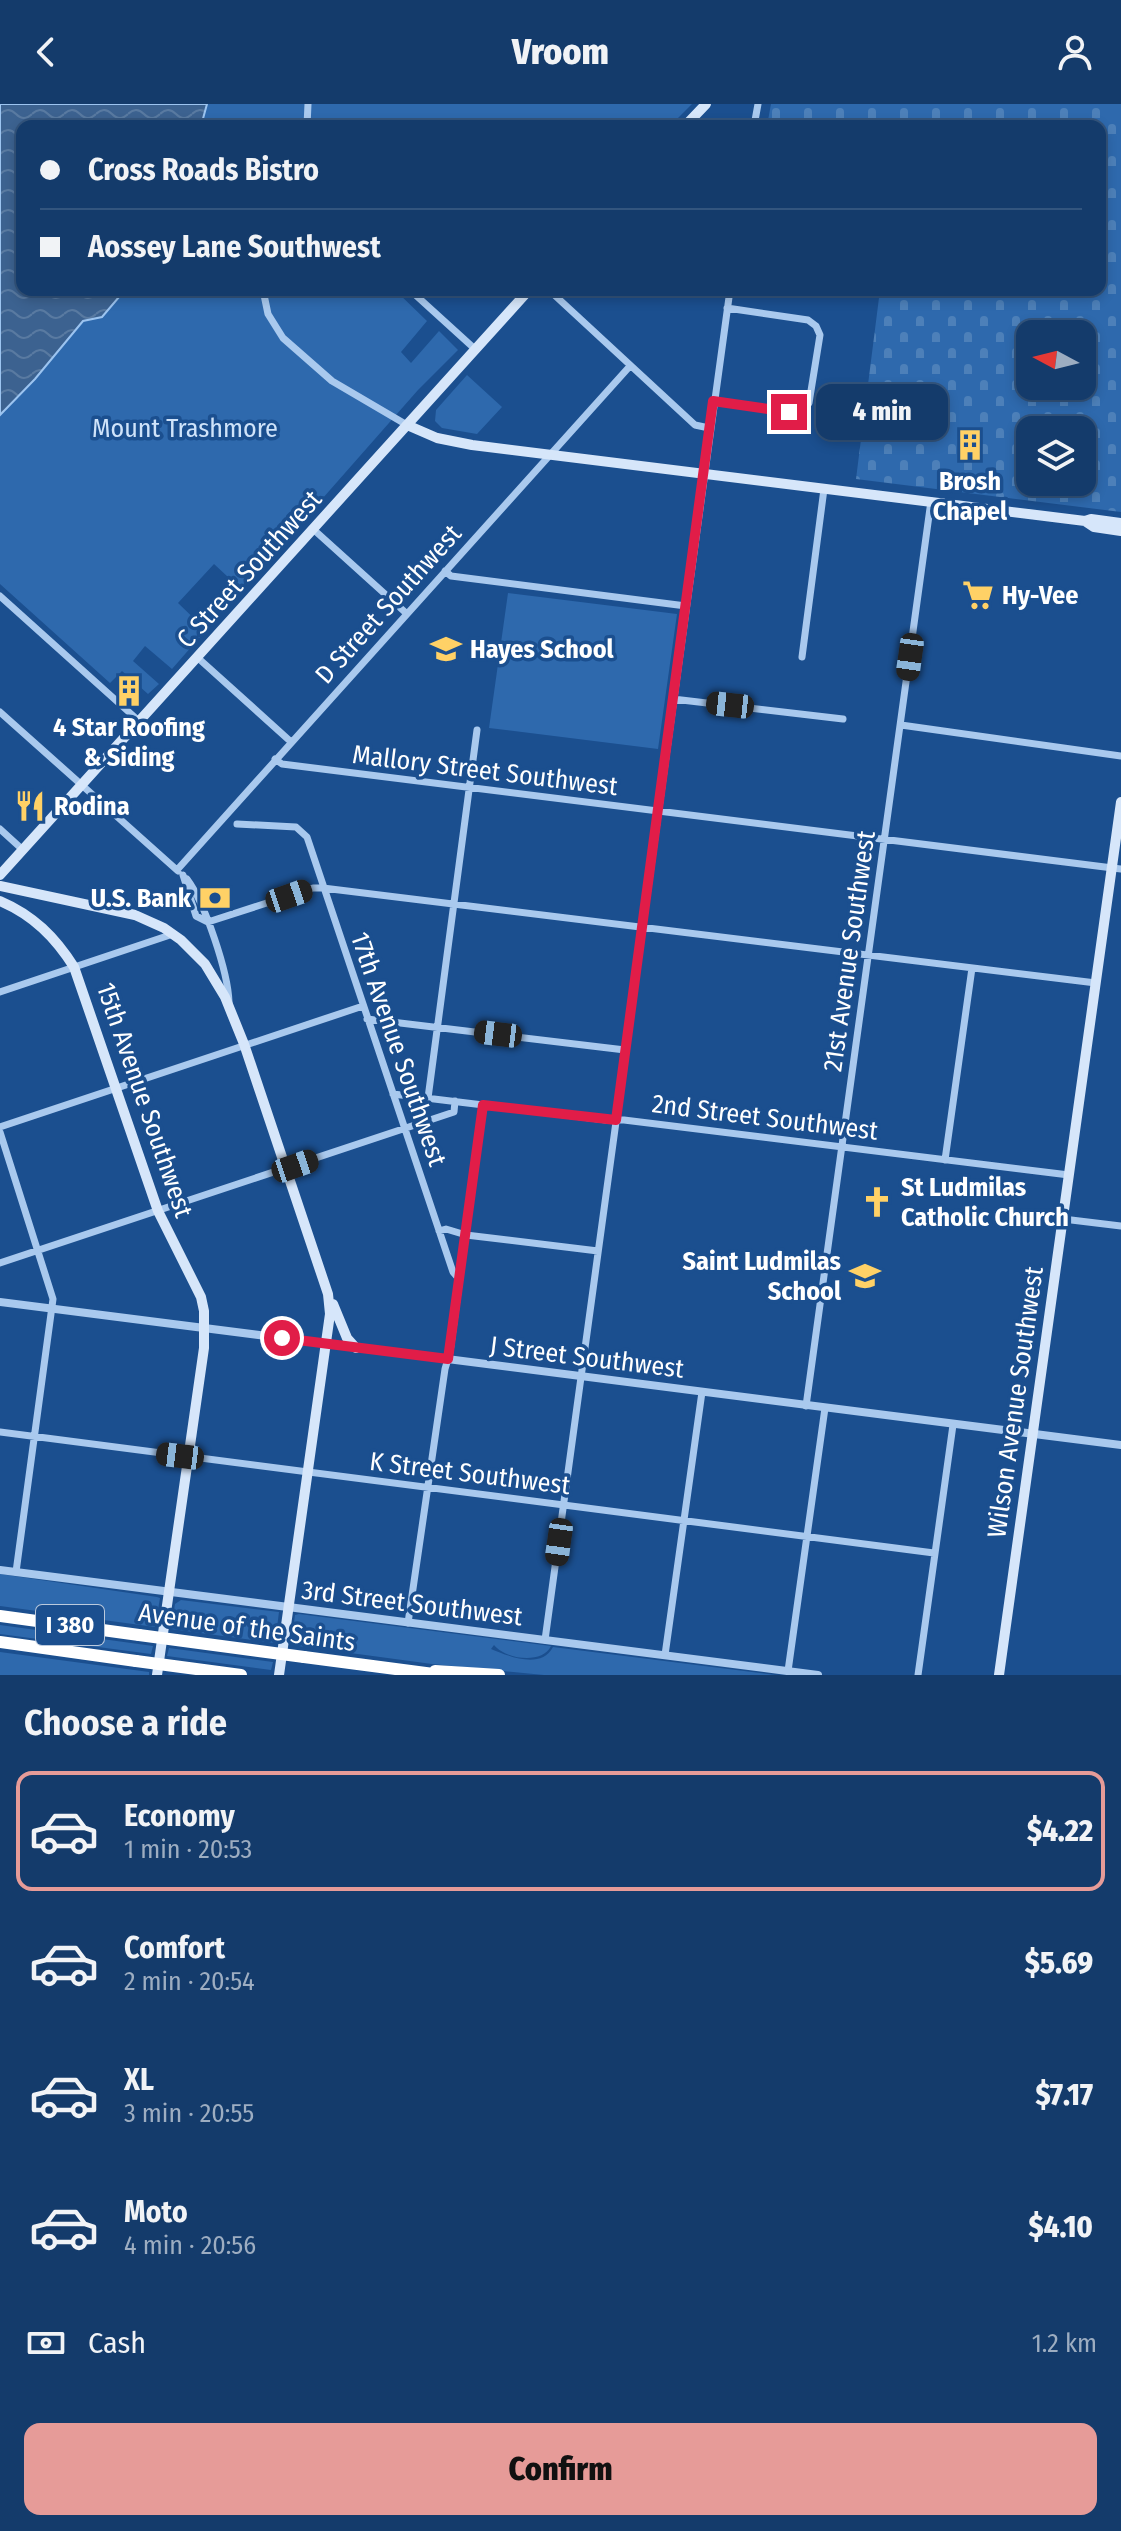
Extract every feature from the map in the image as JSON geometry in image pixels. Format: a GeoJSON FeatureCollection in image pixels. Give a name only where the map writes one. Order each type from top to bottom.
{"type":"FeatureCollection","features":[{"type":"Feature","properties":{"kind":"highway","name":"Avenue of the Saints"},"geometry":{"type":"LineString","coordinates":[[0,1616],[441,1675]]}},
{"type":"Feature","properties":{"kind":"highway","name":"Avenue of the Saints"},"geometry":{"type":"LineString","coordinates":[[0,1642],[241,1675]]}},
{"type":"Feature","properties":{"kind":"highway"},"geometry":{"type":"LineString","coordinates":[[397,1669],[499,1675]]}},
{"type":"Feature","properties":{"kind":"main road"},"geometry":{"type":"LineString","coordinates":[[691,120],[706,104]]}},
{"type":"Feature","properties":{"kind":"main road","name":"C Street Southwest"},"geometry":{"type":"LineString","coordinates":[[0,875],[524,296]]}},
{"type":"Feature","properties":{"kind":"main road"},"geometry":{"type":"LineString","coordinates":[[407,425],[449,441],[1121,523]]}},
{"type":"Feature","properties":{"kind":"main road"},"geometry":{"type":"LineString","coordinates":[[1085,521],[1094,527],[1121,531]]}},
{"type":"Feature","properties":{"kind":"main road","name":"Wilson Avenue Southwest"},"geometry":{"type":"LineString","coordinates":[[999,1675],[1096,983],[1116,869],[1121,802]]}},
{"type":"Feature","properties":{"kind":"main road"},"geometry":{"type":"LineString","coordinates":[[0,886],[121,911],[150,921],[173,934],[205,964],[216,981],[244,1044],[328,1294],[344,1333],[356,1348]]}},
{"type":"Feature","properties":{"kind":"main road","name":"15th Avenue Southwest"},"geometry":{"type":"LineString","coordinates":[[0,901],[25,913],[44,928],[74,967],[158,1211],[201,1297],[205,1328],[157,1675]]}},
{"type":"Feature","properties":{"kind":"main road"},"geometry":{"type":"LineString","coordinates":[[279,1675],[330,1314],[328,1294]]}},
{"type":"Feature","properties":{"kind":"street"},"geometry":{"type":"LineString","coordinates":[[264,296],[268,314],[283,338],[332,381],[407,425]]}},
{"type":"Feature","properties":{"kind":"street"},"geometry":{"type":"LineString","coordinates":[[417,296],[476,350]]}},
{"type":"Feature","properties":{"kind":"street"},"geometry":{"type":"LineString","coordinates":[[555,296],[695,425],[709,428]]}},
{"type":"Feature","properties":{"kind":"street"},"geometry":{"type":"LineString","coordinates":[[545,1640],[729,296]]}},
{"type":"Feature","properties":{"kind":"street"},"geometry":{"type":"LineString","coordinates":[[713,401],[784,412],[804,409],[809,403],[820,335],[816,326],[808,320],[727,308]]}},
{"type":"Feature","properties":{"kind":"street","name":"D Street Southwest"},"geometry":{"type":"LineString","coordinates":[[180,872],[290,741],[630,366]]}},
{"type":"Feature","properties":{"kind":"street"},"geometry":{"type":"LineString","coordinates":[[802,657],[824,489]]}},
{"type":"Feature","properties":{"kind":"street","name":"21st Avenue Southwest"},"geometry":{"type":"LineString","coordinates":[[806,1406],[931,501]]}},
{"type":"Feature","properties":{"kind":"street"},"geometry":{"type":"LineString","coordinates":[[313,529],[406,613]]}},
{"type":"Feature","properties":{"kind":"street"},"geometry":{"type":"LineString","coordinates":[[445,571],[451,576],[686,606]]}},
{"type":"Feature","properties":{"kind":"street"},"geometry":{"type":"LineString","coordinates":[[0,596],[140,722]]}},
{"type":"Feature","properties":{"kind":"street"},"geometry":{"type":"LineString","coordinates":[[198,658],[290,741]]}},
{"type":"Feature","properties":{"kind":"street"},"geometry":{"type":"LineString","coordinates":[[673,699],[843,719]]}},
{"type":"Feature","properties":{"kind":"street"},"geometry":{"type":"LineString","coordinates":[[0,712],[180,872],[195,889],[229,985],[229,1008]]}},
{"type":"Feature","properties":{"kind":"street"},"geometry":{"type":"LineString","coordinates":[[901,725],[1121,756]]}},
{"type":"Feature","properties":{"kind":"street"},"geometry":{"type":"LineString","coordinates":[[428,1098],[477,730]]}},
{"type":"Feature","properties":{"kind":"street","name":"Mallory Street Southwest"},"geometry":{"type":"LineString","coordinates":[[275,759],[282,764],[1116,869]]}},
{"type":"Feature","properties":{"kind":"street","name":"17th Avenue Southwest"},"geometry":{"type":"LineString","coordinates":[[237,824],[296,827],[303,831],[453,1272],[459,1279]]}},
{"type":"Feature","properties":{"kind":"street"},"geometry":{"type":"LineString","coordinates":[[0,829],[23,850]]}},
{"type":"Feature","properties":{"kind":"street"},"geometry":{"type":"LineString","coordinates":[[208,922],[313,888],[323,888],[1096,983]]}},
{"type":"Feature","properties":{"kind":"street"},"geometry":{"type":"LineString","coordinates":[[0,992],[173,934]]}},
{"type":"Feature","properties":{"kind":"street"},"geometry":{"type":"LineString","coordinates":[[945,1160],[972,968]]}},
{"type":"Feature","properties":{"kind":"street"},"geometry":{"type":"LineString","coordinates":[[16,1572],[53,1299],[0,1129],[116,1087],[363,1006]]}},
{"type":"Feature","properties":{"kind":"street"},"geometry":{"type":"LineString","coordinates":[[367,1019],[625,1050]]}},
{"type":"Feature","properties":{"kind":"street","name":"2nd Street Southwest"},"geometry":{"type":"LineString","coordinates":[[393,1094],[1069,1175]]}},
{"type":"Feature","properties":{"kind":"street"},"geometry":{"type":"LineString","coordinates":[[0,1263],[454,1112],[455,1101]]}},
{"type":"Feature","properties":{"kind":"street"},"geometry":{"type":"LineString","coordinates":[[408,1623],[483,1105]]}},
{"type":"Feature","properties":{"kind":"street"},"geometry":{"type":"LineString","coordinates":[[1063,1219],[1121,1226]]}},
{"type":"Feature","properties":{"kind":"street"},"geometry":{"type":"LineString","coordinates":[[439,1231],[446,1229],[466,1235],[598,1251]]}},
{"type":"Feature","properties":{"kind":"street","name":"J Street Southwest"},"geometry":{"type":"LineString","coordinates":[[0,1302],[1121,1445]]}},
{"type":"Feature","properties":{"kind":"street"},"geometry":{"type":"LineString","coordinates":[[665,1655],[702,1392]]}},
{"type":"Feature","properties":{"kind":"street"},"geometry":{"type":"LineString","coordinates":[[788,1671],[825,1408]]}},
{"type":"Feature","properties":{"kind":"street"},"geometry":{"type":"LineString","coordinates":[[918,1675],[953,1425]]}},
{"type":"Feature","properties":{"kind":"street","name":"K Street Southwest"},"geometry":{"type":"LineString","coordinates":[[0,1432],[934,1553]]}},
{"type":"Feature","properties":{"kind":"street","name":"3rd Street Southwest"},"geometry":{"type":"LineString","coordinates":[[0,1570],[818,1675]]}},
{"type":"Feature","properties":{"kind":"green space"},"geometry":{"type":"Polygon","coordinates":[[[207,104],[692,104],[676,120],[203,120],[207,104]]]}},
{"type":"Feature","properties":{"kind":"green space"},"geometry":{"type":"Polygon","coordinates":[[[771,104],[1121,104],[1121,512],[856,479],[879,296],[1106,296],[1106,120],[768,120],[771,104]]]}},
{"type":"Feature","properties":{"kind":"green space","name":"Mount Trashmore"},"geometry":{"type":"Polygon","coordinates":[[[120,296],[401,296],[427,321],[401,352],[411,363],[439,331],[458,350],[418,390],[242,590],[214,564],[178,603],[206,630],[172,669],[145,646],[133,661],[159,684],[148,694],[122,671],[110,683],[0,584],[0,415],[35,379],[83,321],[102,317],[120,296]]]}},
{"type":"Feature","properties":{"kind":"green space"},"geometry":{"type":"Polygon","coordinates":[[[467,375],[502,407],[477,434],[442,428],[435,421],[436,410],[467,375]]]}},
{"type":"Feature","properties":{"kind":"green space"},"geometry":{"type":"Polygon","coordinates":[[[508,593],[677,614],[658,749],[489,728],[508,593]]]}},
{"type":"Feature","properties":{"kind":"green space"},"geometry":{"type":"Polygon","coordinates":[[[0,1574],[160,1598],[155,1627],[0,1606],[0,1574]]]}},
{"type":"Feature","properties":{"kind":"green space"},"geometry":{"type":"Polygon","coordinates":[[[181,1600],[279,1612],[275,1643],[171,1629],[175,1604],[181,1600]]]}},
{"type":"Feature","properties":{"kind":"green space"},"geometry":{"type":"Polygon","coordinates":[[[295,1615],[551,1646],[540,1656],[532,1658],[506,1654],[494,1645],[491,1649],[506,1655],[524,1659],[541,1658],[553,1647],[775,1675],[544,1675],[432,1664],[291,1645],[295,1615]]]}},
{"type":"Feature","properties":{"kind":"green space"},"geometry":{"type":"Polygon","coordinates":[[[0,1625],[153,1646],[151,1654],[0,1634],[0,1625]]]}},
{"type":"Feature","properties":{"kind":"green space"},"geometry":{"type":"Polygon","coordinates":[[[169,1648],[273,1662],[271,1670],[167,1656],[169,1648]]]}},
{"type":"Feature","properties":{"kind":"green space"},"geometry":{"type":"Polygon","coordinates":[[[0,1652],[149,1672],[149,1675],[0,1675],[0,1652]]]}},
{"type":"Feature","properties":{"kind":"water"},"geometry":{"type":"Polygon","coordinates":[[[0,104],[207,104],[203,120],[16,120],[16,296],[120,296],[102,317],[83,321],[35,379],[0,415],[0,104]]]}},
{"type":"Feature","properties":{"kind":"place","name":"Brosh Chapel"},"geometry":{"type":"Point","coordinates":[970,445]}},
{"type":"Feature","properties":{"kind":"place","name":"Hy-Vee"},"geometry":{"type":"Point","coordinates":[978,595]}},
{"type":"Feature","properties":{"kind":"place","name":"Hayes School"},"geometry":{"type":"Point","coordinates":[446,649]}},
{"type":"Feature","properties":{"kind":"place","name":"4 Star Roofing & Siding"},"geometry":{"type":"Point","coordinates":[129,691]}},
{"type":"Feature","properties":{"kind":"place","name":"Rodina"},"geometry":{"type":"Point","coordinates":[30,806]}},
{"type":"Feature","properties":{"kind":"place","name":"U.S. Bank"},"geometry":{"type":"Point","coordinates":[215,898]}},
{"type":"Feature","properties":{"kind":"place","name":"St Ludmilas Catholic Church"},"geometry":{"type":"Point","coordinates":[877,1202]}},
{"type":"Feature","properties":{"kind":"place","name":"Saint Ludmilas School"},"geometry":{"type":"Point","coordinates":[865,1276]}},
{"type":"Feature","properties":{"kind":"route"},"geometry":{"type":"LineString","coordinates":[[282,1338],[448,1359],[483,1105],[616,1120],[713,401],[789,412]]}}]}
